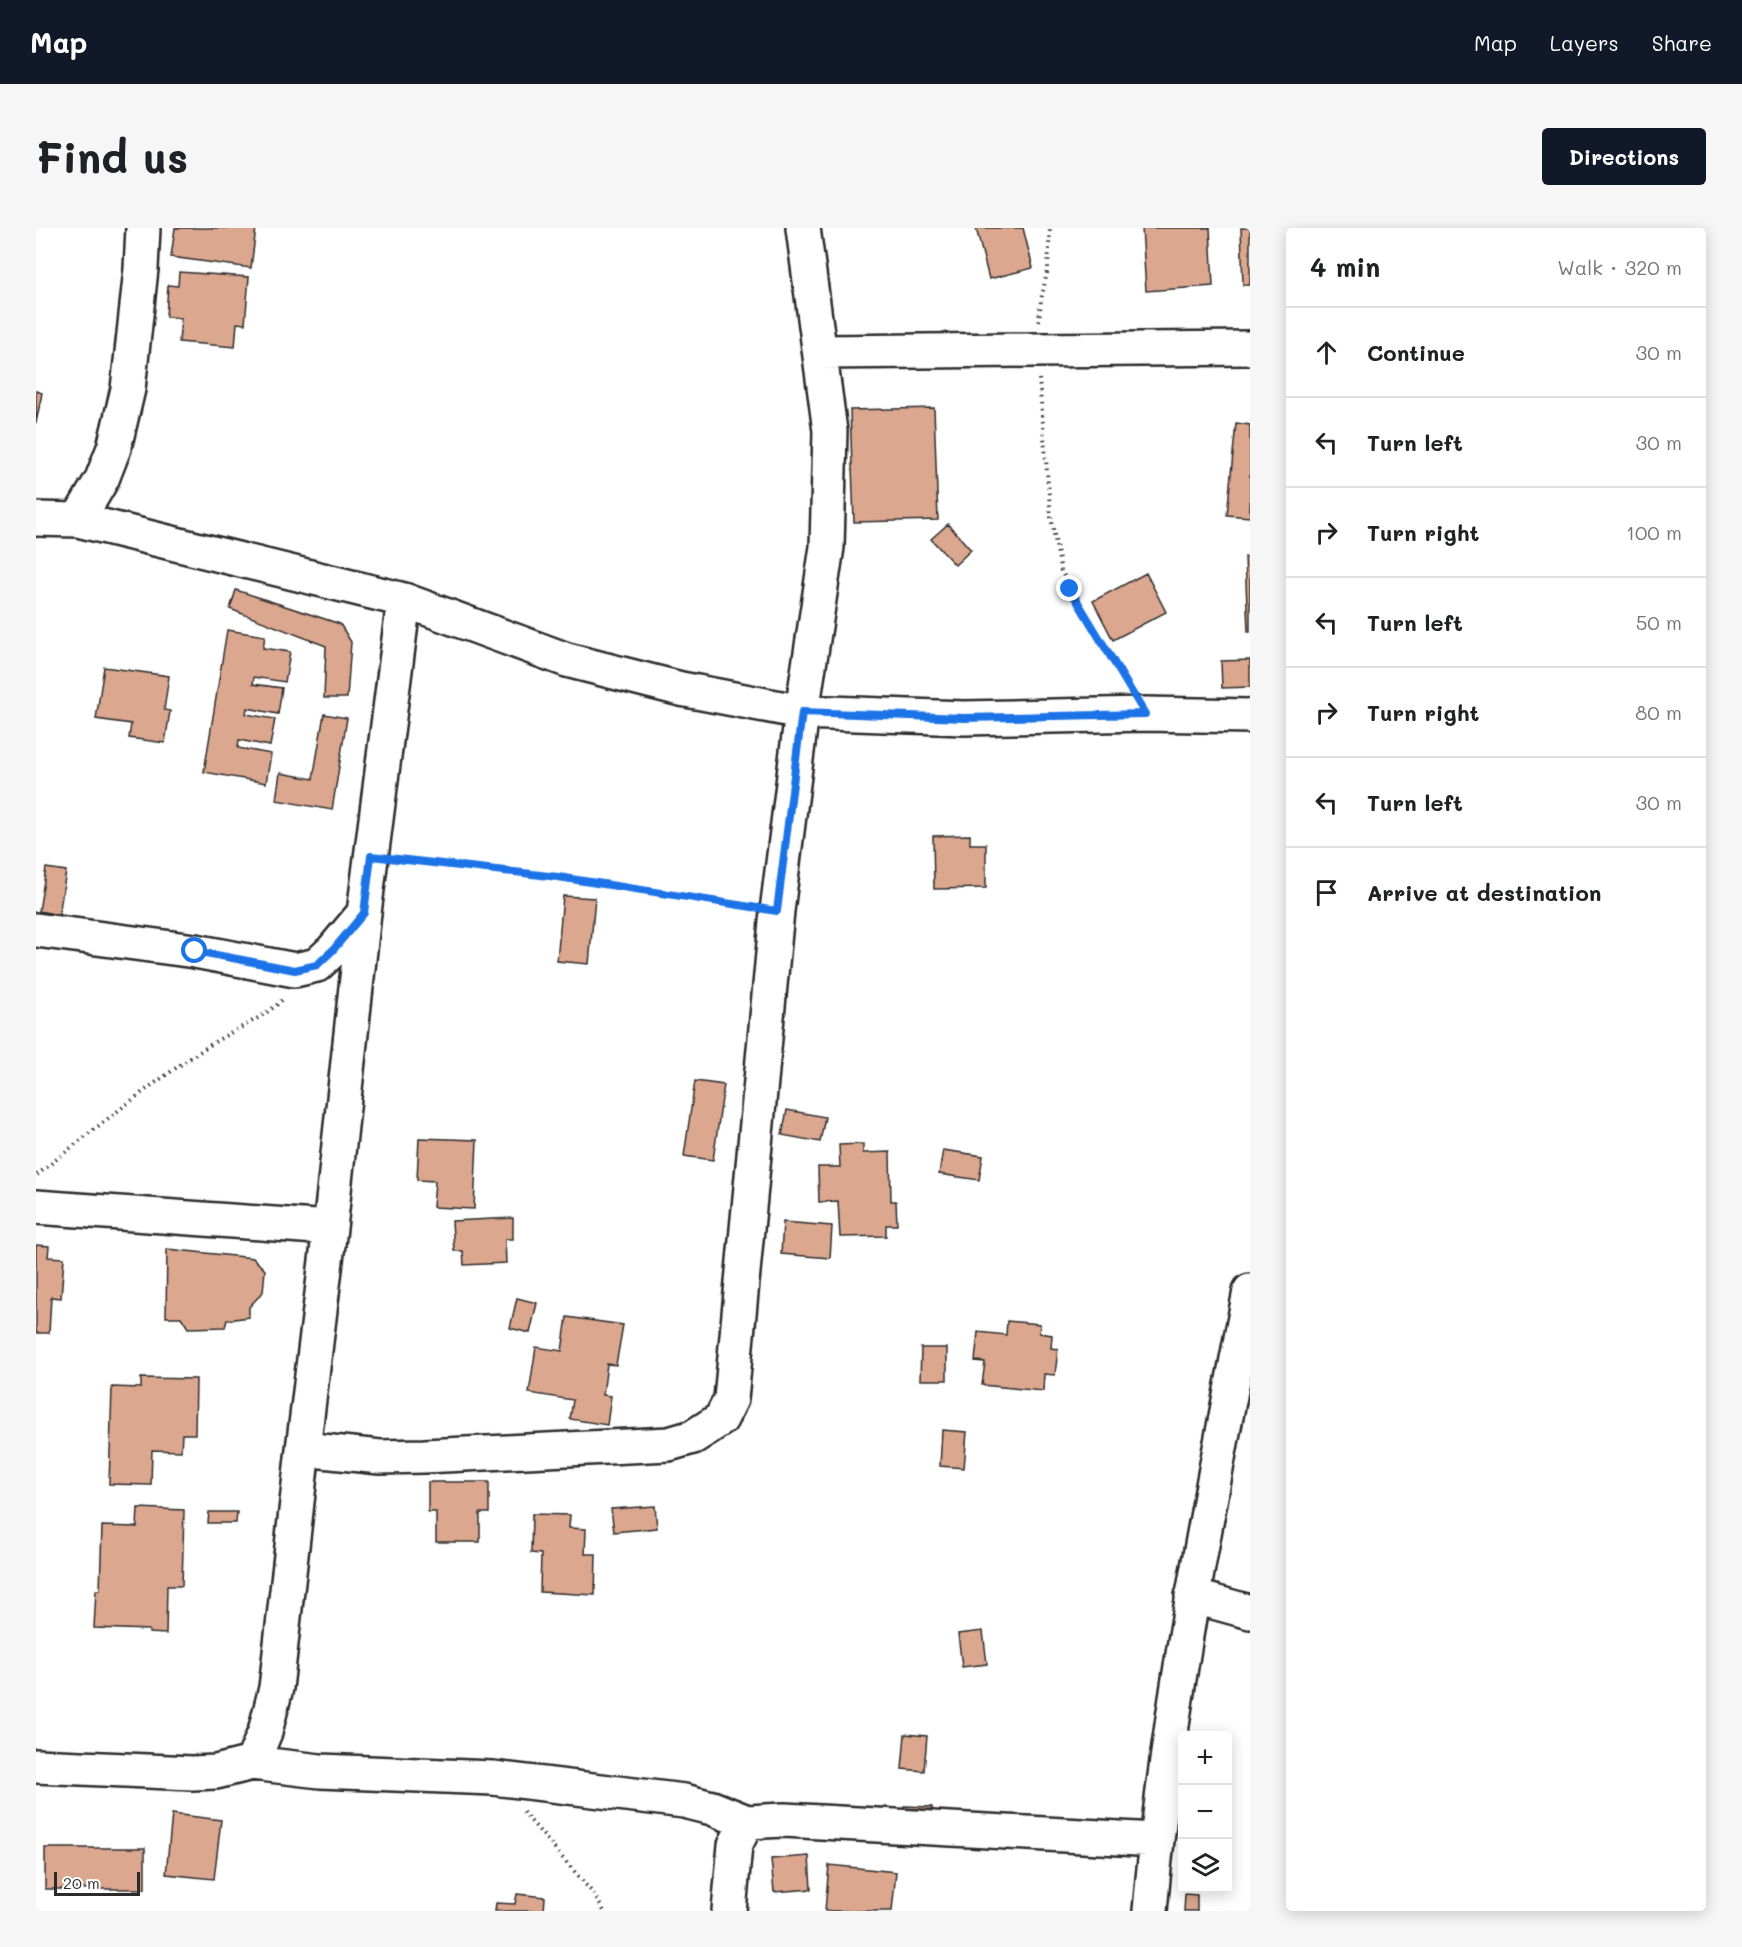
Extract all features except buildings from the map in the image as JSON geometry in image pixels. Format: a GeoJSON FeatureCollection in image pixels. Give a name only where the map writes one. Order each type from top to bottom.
{"type":"FeatureCollection","features":[{"type":"Feature","properties":{"kind":"street"},"geometry":{"type":"LineString","coordinates":[[78,520],[102,479],[114,448],[128,389],[141,269],[143,228]]}},
{"type":"Feature","properties":{"kind":"street"},"geometry":{"type":"LineString","coordinates":[[303,1449],[380,1457],[669,1444],[693,1437],[721,1419],[731,1399],[777,911],[802,712],[827,547],[830,431],[803,228]]}},
{"type":"Feature","properties":{"kind":"street"},"geometry":{"type":"LineString","coordinates":[[820,352],[1250,348]]}},
{"type":"Feature","properties":{"kind":"street"},"geometry":{"type":"LineString","coordinates":[[36,519],[78,520],[404,600],[567,660],[681,689],[802,712],[964,718],[1145,714],[1250,717]]}},
{"type":"Feature","properties":{"kind":"street"},"geometry":{"type":"LineString","coordinates":[[252,1762],[265,1732],[276,1688],[364,913],[404,600]]}},
{"type":"Feature","properties":{"kind":"street"},"geometry":{"type":"LineString","coordinates":[[36,930],[195,951],[295,970],[317,965],[333,950],[364,913]]}},
{"type":"Feature","properties":{"kind":"street"},"geometry":{"type":"LineString","coordinates":[[36,1207],[330,1228]]}},
{"type":"Feature","properties":{"kind":"street"},"geometry":{"type":"LineString","coordinates":[[1150,1911],[1156,1840],[1192,1596],[1250,1291]]}},
{"type":"Feature","properties":{"kind":"street"},"geometry":{"type":"LineString","coordinates":[[1192,1596],[1250,1612]]}},
{"type":"Feature","properties":{"kind":"street"},"geometry":{"type":"LineString","coordinates":[[36,1766],[192,1773],[216,1772],[252,1762],[320,1771],[493,1778],[684,1801],[712,1808],[747,1822],[784,1820],[1156,1840]]}},
{"type":"Feature","properties":{"kind":"street"},"geometry":{"type":"LineString","coordinates":[[729,1911],[735,1845],[747,1822]]}},
{"type":"Feature","properties":{"kind":"path"},"geometry":{"type":"LineString","coordinates":[[1050,228],[1048,268],[1041,300],[1036,350],[1051,518],[1061,571],[1145,714]]}},
{"type":"Feature","properties":{"kind":"path"},"geometry":{"type":"LineString","coordinates":[[371,856],[558,877],[777,911]]}},
{"type":"Feature","properties":{"kind":"path"},"geometry":{"type":"LineString","coordinates":[[36,1176],[92,1130],[210,1044],[274,1008],[317,965]]}},
{"type":"Feature","properties":{"kind":"path"},"geometry":{"type":"LineString","coordinates":[[493,1778],[592,1892],[604,1911]]}},
{"type":"Feature","properties":{"kind":"route"},"geometry":{"type":"LineString","coordinates":[[195,951],[295,970],[317,965],[333,950],[364,913],[371,856],[558,877],[777,911],[802,712],[964,718],[1145,714],[1070,589]]}}]}
